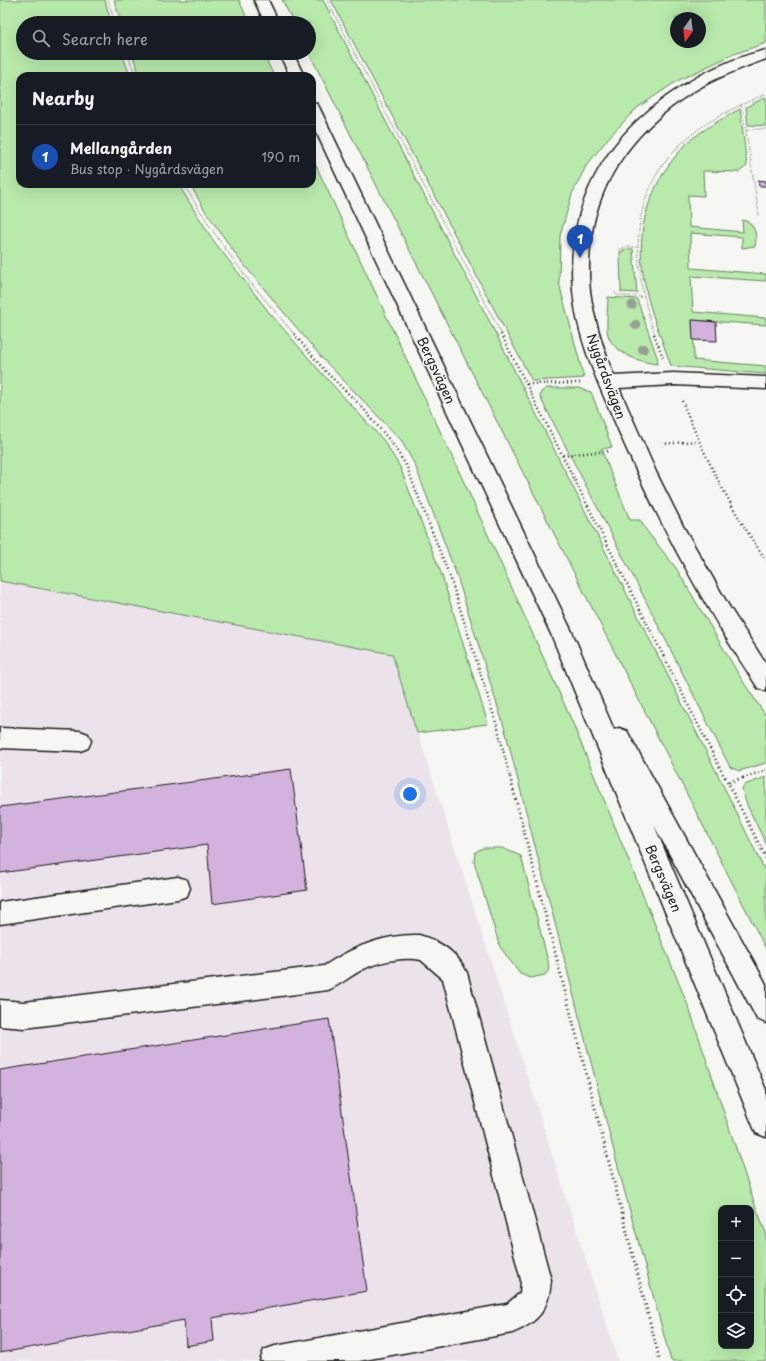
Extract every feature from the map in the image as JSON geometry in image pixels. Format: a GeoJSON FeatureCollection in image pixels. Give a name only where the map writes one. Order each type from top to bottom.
{"type":"FeatureCollection","features":[{"type":"Feature","properties":{"kind":"main road"},"geometry":{"type":"LineString","coordinates":[[261,0],[269,16]]}},
{"type":"Feature","properties":{"kind":"main road","name":"Nygårdsvägen"},"geometry":{"type":"LineString","coordinates":[[766,54],[712,75],[674,98],[646,118],[605,169],[591,200],[583,228],[580,258],[581,290],[591,339],[634,447],[693,564],[754,666],[766,682]]}},
{"type":"Feature","properties":{"kind":"main road"},"geometry":{"type":"LineString","coordinates":[[289,60],[295,72]]}},
{"type":"Feature","properties":{"kind":"main road","name":"Bergsvägen"},"geometry":{"type":"LineString","coordinates":[[316,115],[562,634],[766,1123]]}},
{"type":"Feature","properties":{"kind":"main road"},"geometry":{"type":"LineString","coordinates":[[607,382],[673,379],[766,383]]}},
{"type":"Feature","properties":{"kind":"main road","name":"Bergsvägen"},"geometry":{"type":"LineString","coordinates":[[562,634],[766,1010]]}},
{"type":"Feature","properties":{"kind":"main road"},"geometry":{"type":"LineString","coordinates":[[0,738],[80,740]]}},
{"type":"Feature","properties":{"kind":"main road"},"geometry":{"type":"LineString","coordinates":[[0,913],[178,888]]}},
{"type":"Feature","properties":{"kind":"main road"},"geometry":{"type":"LineString","coordinates":[[0,1013],[24,1015],[328,978],[353,961],[382,952],[412,946],[425,949],[440,958],[454,973],[536,1280],[536,1297],[528,1308],[512,1318],[275,1361]]}},
{"type":"Feature","properties":{"kind":"path"},"geometry":{"type":"LineString","coordinates":[[108,0],[114,16]]}},
{"type":"Feature","properties":{"kind":"path"},"geometry":{"type":"LineString","coordinates":[[326,0],[527,384],[766,858]]}},
{"type":"Feature","properties":{"kind":"path"},"geometry":{"type":"LineString","coordinates":[[130,60],[134,72]]}},
{"type":"Feature","properties":{"kind":"path"},"geometry":{"type":"LineString","coordinates":[[766,94],[741,105],[703,127],[689,137],[666,161],[648,190],[640,217],[637,247],[637,266],[642,297],[659,350],[673,379],[697,441],[733,509],[766,560]]}},
{"type":"Feature","properties":{"kind":"path"},"geometry":{"type":"LineString","coordinates":[[741,105],[759,215]]}},
{"type":"Feature","properties":{"kind":"path"},"geometry":{"type":"LineString","coordinates":[[746,131],[753,129],[766,129]]}},
{"type":"Feature","properties":{"kind":"path"},"geometry":{"type":"LineString","coordinates":[[186,188],[219,240],[250,282],[326,372],[362,407],[392,442],[406,465],[415,485],[450,577],[498,729],[660,1361]]}},
{"type":"Feature","properties":{"kind":"path"},"geometry":{"type":"LineString","coordinates":[[619,250],[631,246],[637,247]]}},
{"type":"Feature","properties":{"kind":"path"},"geometry":{"type":"LineString","coordinates":[[615,292],[616,296],[642,297]]}},
{"type":"Feature","properties":{"kind":"path"},"geometry":{"type":"LineString","coordinates":[[527,384],[607,382]]}},
{"type":"Feature","properties":{"kind":"path"},"geometry":{"type":"LineString","coordinates":[[563,455],[606,451]]}},
{"type":"Feature","properties":{"kind":"path"},"geometry":{"type":"LineString","coordinates":[[729,782],[766,770]]}},
{"type":"Feature","properties":{"kind":"shaded area"},"geometry":{"type":"Polygon","coordinates":[[[0,581],[393,654],[618,1361],[0,1361],[0,581]]]}},
{"type":"Feature","properties":{"kind":"green space"},"geometry":{"type":"Polygon","coordinates":[[[0,0],[105,0],[109,16],[16,16],[16,60],[124,60],[129,72],[16,72],[16,188],[180,188],[213,240],[268,311],[318,369],[384,441],[400,467],[442,576],[488,724],[417,733],[392,654],[0,581],[0,0]]]}},
{"type":"Feature","properties":{"kind":"green space"},"geometry":{"type":"Polygon","coordinates":[[[114,0],[239,0],[246,16],[119,16],[114,0]]]}},
{"type":"Feature","properties":{"kind":"green space"},"geometry":{"type":"Polygon","coordinates":[[[282,0],[323,0],[497,336],[766,873],[766,949],[313,60],[316,60],[316,16],[290,16],[282,0]]]}},
{"type":"Feature","properties":{"kind":"green space"},"geometry":{"type":"Polygon","coordinates":[[[331,0],[766,0],[766,43],[734,54],[677,81],[637,108],[610,136],[586,166],[572,194],[560,236],[559,283],[584,378],[532,381],[331,0]]]}},
{"type":"Feature","properties":{"kind":"green space"},"geometry":{"type":"Polygon","coordinates":[[[134,60],[266,60],[272,72],[139,72],[134,60]]]}},
{"type":"Feature","properties":{"kind":"green space"},"geometry":{"type":"Polygon","coordinates":[[[766,97],[766,126],[748,125],[746,107],[766,97]]]}},
{"type":"Feature","properties":{"kind":"green space"},"geometry":{"type":"Polygon","coordinates":[[[740,109],[747,166],[739,172],[703,171],[704,196],[688,195],[689,227],[743,232],[742,220],[746,221],[750,223],[754,229],[756,237],[755,246],[742,248],[742,237],[690,233],[691,268],[766,274],[766,281],[691,276],[693,312],[766,318],[766,325],[693,320],[694,360],[766,366],[766,374],[671,366],[656,326],[642,268],[642,234],[645,218],[649,202],[664,172],[688,142],[713,124],[740,109]]]}},
{"type":"Feature","properties":{"kind":"green space"},"geometry":{"type":"Polygon","coordinates":[[[316,166],[469,493],[571,719],[689,1008],[755,1205],[766,1233],[766,1361],[671,1361],[622,1182],[505,730],[457,576],[415,465],[401,440],[322,358],[239,259],[204,209],[192,188],[316,188],[316,166]]]}},
{"type":"Feature","properties":{"kind":"green space"},"geometry":{"type":"Polygon","coordinates":[[[633,249],[637,293],[621,292],[620,252],[633,249]]]}},
{"type":"Feature","properties":{"kind":"green space"},"geometry":{"type":"Polygon","coordinates":[[[608,297],[637,299],[658,360],[657,364],[630,357],[613,344],[609,338],[607,329],[608,297]]]}},
{"type":"Feature","properties":{"kind":"green space"},"geometry":{"type":"Polygon","coordinates":[[[547,388],[578,388],[591,392],[612,447],[601,449],[630,520],[640,520],[676,568],[742,680],[766,716],[766,763],[739,771],[730,767],[540,397],[541,392],[547,388]]]}},
{"type":"Feature","properties":{"kind":"green space"},"geometry":{"type":"Polygon","coordinates":[[[766,777],[766,844],[747,805],[742,789],[744,785],[766,777]]]}},
{"type":"Feature","properties":{"kind":"green space"},"geometry":{"type":"Polygon","coordinates":[[[483,848],[502,848],[521,856],[548,961],[549,970],[545,975],[531,978],[520,974],[500,947],[474,862],[475,852],[483,848]]]}},
{"type":"Feature","properties":{"kind":"building"},"geometry":{"type":"Polygon","coordinates":[[[758,180],[766,181],[766,186],[759,186],[758,180]]]}},
{"type":"Feature","properties":{"kind":"building"},"geometry":{"type":"Polygon","coordinates":[[[692,320],[716,322],[717,341],[693,340],[692,320]]]}},
{"type":"Feature","properties":{"kind":"building"},"geometry":{"type":"Polygon","coordinates":[[[291,769],[307,890],[212,904],[207,845],[0,873],[0,807],[291,769]]]}},
{"type":"Feature","properties":{"kind":"building"},"geometry":{"type":"Polygon","coordinates":[[[329,1019],[367,1291],[212,1318],[214,1341],[186,1346],[184,1320],[0,1353],[0,1070],[329,1019]]]}},
{"type":"Feature","properties":{"kind":"place","name":"Mellangården"},"geometry":{"type":"Point","coordinates":[580,258]}}]}
